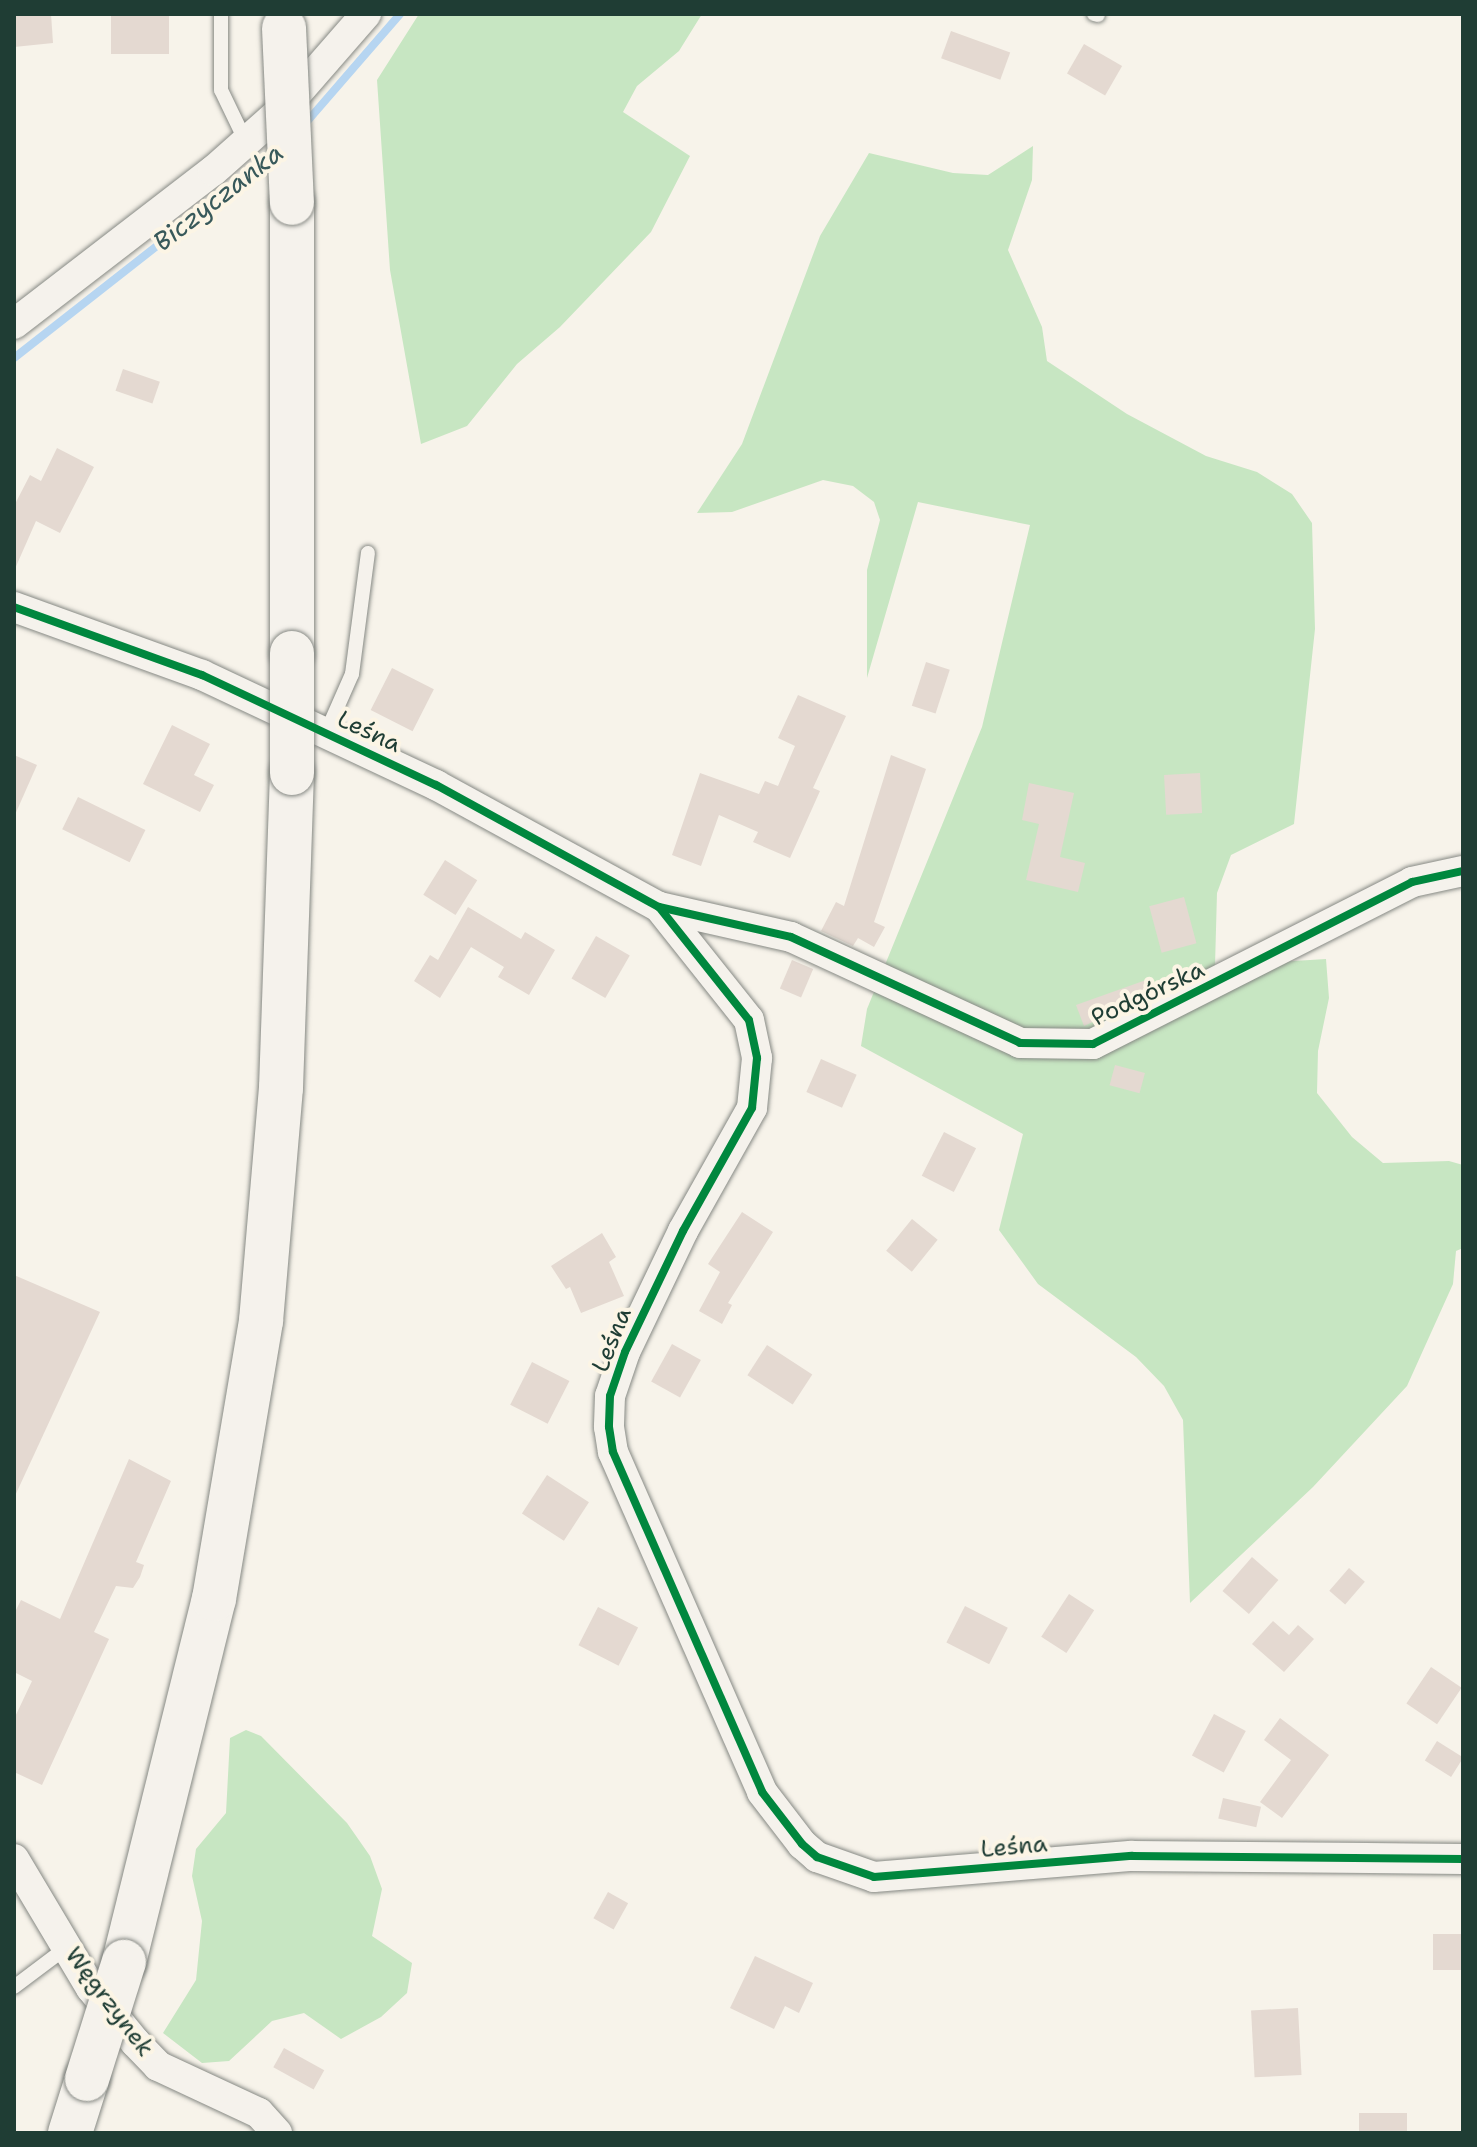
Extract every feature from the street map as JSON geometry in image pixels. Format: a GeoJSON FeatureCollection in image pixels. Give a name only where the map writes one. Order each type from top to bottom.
{"type":"FeatureCollection","features":[{"type":"Feature","properties":{"kind":"main road"},"geometry":{"type":"LineString","coordinates":[[70,2133],[124,1962],[214,1599],[261,1321],[281,1088],[292,773],[292,203],[284,21]]}},
{"type":"Feature","properties":{"kind":"street"},"geometry":{"type":"LineString","coordinates":[[14,324],[246,142],[336,53],[366,14]]}},
{"type":"Feature","properties":{"kind":"street","name":"Leśna"},"geometry":{"type":"LineString","coordinates":[[14,607],[202,675],[436,785],[659,907],[749,1020],[757,1058],[752,1108],[683,1231],[625,1352],[610,1396],[613,1452],[762,1792],[802,1844],[817,1857],[874,1877],[1132,1856],[1463,1859]]}},
{"type":"Feature","properties":{"kind":"street","name":"Podgórska"},"geometry":{"type":"LineString","coordinates":[[659,907],[791,937],[1020,1043],[1093,1044],[1412,882],[1463,871]]}},
{"type":"Feature","properties":{"kind":"street","name":"Węgrzynek"},"geometry":{"type":"LineString","coordinates":[[14,1859],[91,1988],[158,2066],[259,2113],[277,2133]]}},
{"type":"Feature","properties":{"kind":"lane"},"geometry":{"type":"LineString","coordinates":[[221,14],[221,90],[246,142]]}},
{"type":"Feature","properties":{"kind":"lane"},"geometry":{"type":"LineString","coordinates":[[326,733],[352,674],[368,553]]}},
{"type":"Feature","properties":{"kind":"lane"},"geometry":{"type":"LineString","coordinates":[[14,1987],[66,1948]]}},
{"type":"Feature","properties":{"kind":"green space"},"geometry":{"type":"Polygon","coordinates":[[[419,14],[702,14],[679,51],[637,86],[623,112],[690,156],[651,232],[560,327],[517,364],[467,426],[421,444],[390,270],[377,80],[419,14]]]}},
{"type":"Feature","properties":{"kind":"green space"},"geometry":{"type":"Polygon","coordinates":[[[1033,146],[1032,180],[1008,250],[1042,327],[1047,361],[1127,414],[1206,456],[1257,472],[1292,494],[1312,523],[1315,629],[1294,824],[1231,855],[1217,893],[1215,966],[1326,959],[1329,998],[1318,1051],[1317,1093],[1352,1137],[1383,1163],[1449,1161],[1463,1165],[1463,1248],[1456,1251],[1453,1284],[1407,1386],[1313,1487],[1190,1603],[1183,1420],[1164,1386],[1136,1357],[1038,1284],[999,1230],[1023,1134],[861,1046],[867,1009],[982,727],[1030,525],[918,502],[867,678],[867,570],[880,520],[874,502],[853,486],[823,480],[732,512],[697,513],[742,444],[820,236],[869,153],[953,173],[988,175],[1033,146]]]}},
{"type":"Feature","properties":{"kind":"green space"},"geometry":{"type":"Polygon","coordinates":[[[246,1730],[261,1736],[347,1823],[370,1856],[382,1889],[372,1936],[412,1963],[407,1993],[381,2017],[341,2039],[304,2013],[272,2021],[229,2061],[202,2063],[163,2033],[196,1980],[202,1921],[192,1876],[196,1849],[226,1813],[230,1738],[246,1730]]]}},
{"type":"Feature","properties":{"kind":"building"},"geometry":{"type":"Polygon","coordinates":[[[14,14],[51,14],[53,43],[14,47],[14,14]]]}},
{"type":"Feature","properties":{"kind":"building"},"geometry":{"type":"Polygon","coordinates":[[[111,14],[169,14],[169,54],[111,54],[111,14]]]}},
{"type":"Feature","properties":{"kind":"building"},"geometry":{"type":"Polygon","coordinates":[[[951,31],[1010,53],[1000,80],[941,58],[951,31]]]}},
{"type":"Feature","properties":{"kind":"building"},"geometry":{"type":"Polygon","coordinates":[[[1084,44],[1122,66],[1105,95],[1067,73],[1084,44]]]}},
{"type":"Feature","properties":{"kind":"building"},"geometry":{"type":"Polygon","coordinates":[[[123,369],[160,382],[152,403],[116,391],[123,369]]]}},
{"type":"Feature","properties":{"kind":"building"},"geometry":{"type":"Polygon","coordinates":[[[57,448],[94,467],[60,533],[36,521],[14,571],[14,506],[30,475],[41,481],[57,448]]]}},
{"type":"Feature","properties":{"kind":"building"},"geometry":{"type":"Polygon","coordinates":[[[926,662],[950,670],[936,713],[912,706],[926,662]]]}},
{"type":"Feature","properties":{"kind":"building"},"geometry":{"type":"Polygon","coordinates":[[[392,668],[434,689],[413,731],[371,710],[392,668]]]}},
{"type":"Feature","properties":{"kind":"building"},"geometry":{"type":"Polygon","coordinates":[[[798,695],[846,716],[813,788],[820,791],[790,858],[753,842],[758,832],[719,815],[701,866],[672,855],[700,773],[759,794],[765,781],[778,786],[795,746],[778,738],[798,695]]]}},
{"type":"Feature","properties":{"kind":"building"},"geometry":{"type":"Polygon","coordinates":[[[172,725],[210,744],[194,775],[214,785],[200,812],[143,784],[172,725]]]}},
{"type":"Feature","properties":{"kind":"building"},"geometry":{"type":"Polygon","coordinates":[[[14,755],[37,765],[14,817],[14,755]]]}},
{"type":"Feature","properties":{"kind":"building"},"geometry":{"type":"Polygon","coordinates":[[[891,755],[926,769],[874,922],[885,927],[874,947],[858,938],[853,946],[821,931],[836,902],[844,906],[891,755]]]}},
{"type":"Feature","properties":{"kind":"building"},"geometry":{"type":"Polygon","coordinates":[[[1200,773],[1202,813],[1166,815],[1164,775],[1200,773]]]}},
{"type":"Feature","properties":{"kind":"building"},"geometry":{"type":"Polygon","coordinates":[[[1029,783],[1074,793],[1060,857],[1085,863],[1078,892],[1026,880],[1039,824],[1022,820],[1029,783]]]}},
{"type":"Feature","properties":{"kind":"building"},"geometry":{"type":"Polygon","coordinates":[[[78,797],[145,830],[130,862],[62,829],[78,797]]]}},
{"type":"Feature","properties":{"kind":"building"},"geometry":{"type":"Polygon","coordinates":[[[445,860],[477,880],[455,915],[423,895],[445,860]]]}},
{"type":"Feature","properties":{"kind":"building"},"geometry":{"type":"Polygon","coordinates":[[[1184,897],[1196,943],[1162,953],[1149,906],[1184,897]]]}},
{"type":"Feature","properties":{"kind":"building"},"geometry":{"type":"Polygon","coordinates":[[[468,907],[521,939],[525,932],[555,950],[529,995],[498,977],[504,967],[471,947],[440,998],[414,981],[430,955],[438,960],[468,907]]]}},
{"type":"Feature","properties":{"kind":"building"},"geometry":{"type":"Polygon","coordinates":[[[596,936],[630,956],[605,998],[572,978],[596,936]]]}},
{"type":"Feature","properties":{"kind":"building"},"geometry":{"type":"Polygon","coordinates":[[[792,960],[813,969],[801,998],[780,989],[792,960]]]}},
{"type":"Feature","properties":{"kind":"building"},"geometry":{"type":"Polygon","coordinates":[[[1146,980],[1150,995],[1084,1026],[1076,1005],[1146,980]]]}},
{"type":"Feature","properties":{"kind":"building"},"geometry":{"type":"Polygon","coordinates":[[[821,1059],[857,1075],[842,1108],[806,1092],[821,1059]]]}},
{"type":"Feature","properties":{"kind":"building"},"geometry":{"type":"Polygon","coordinates":[[[1115,1065],[1145,1073],[1140,1093],[1110,1085],[1115,1065]]]}},
{"type":"Feature","properties":{"kind":"building"},"geometry":{"type":"Polygon","coordinates":[[[944,1132],[976,1148],[954,1192],[922,1176],[944,1132]]]}},
{"type":"Feature","properties":{"kind":"building"},"geometry":{"type":"Polygon","coordinates":[[[742,1212],[773,1232],[728,1303],[732,1305],[722,1324],[699,1311],[720,1272],[708,1264],[742,1212]]]}},
{"type":"Feature","properties":{"kind":"building"},"geometry":{"type":"Polygon","coordinates":[[[912,1219],[938,1240],[912,1272],[886,1251],[912,1219]]]}},
{"type":"Feature","properties":{"kind":"building"},"geometry":{"type":"Polygon","coordinates":[[[602,1233],[616,1257],[609,1262],[624,1296],[581,1313],[570,1287],[566,1289],[551,1266],[602,1233]]]}},
{"type":"Feature","properties":{"kind":"building"},"geometry":{"type":"Polygon","coordinates":[[[14,1275],[100,1312],[14,1498],[14,1275]]]}},
{"type":"Feature","properties":{"kind":"building"},"geometry":{"type":"Polygon","coordinates":[[[672,1344],[701,1360],[680,1398],[651,1382],[672,1344]]]}},
{"type":"Feature","properties":{"kind":"building"},"geometry":{"type":"Polygon","coordinates":[[[767,1345],[812,1374],[793,1405],[747,1375],[767,1345]]]}},
{"type":"Feature","properties":{"kind":"building"},"geometry":{"type":"Polygon","coordinates":[[[532,1362],[569,1381],[548,1424],[510,1405],[532,1362]]]}},
{"type":"Feature","properties":{"kind":"building"},"geometry":{"type":"Polygon","coordinates":[[[129,1459],[171,1481],[136,1562],[144,1565],[140,1577],[133,1588],[116,1586],[94,1632],[109,1639],[42,1785],[14,1772],[14,1719],[32,1681],[14,1672],[14,1614],[21,1600],[60,1619],[129,1459]]]}},
{"type":"Feature","properties":{"kind":"building"},"geometry":{"type":"Polygon","coordinates":[[[547,1475],[589,1502],[564,1541],[522,1514],[547,1475]]]}},
{"type":"Feature","properties":{"kind":"building"},"geometry":{"type":"Polygon","coordinates":[[[1252,1557],[1278,1580],[1249,1614],[1222,1591],[1252,1557]]]}},
{"type":"Feature","properties":{"kind":"building"},"geometry":{"type":"Polygon","coordinates":[[[1349,1568],[1365,1582],[1345,1604],[1329,1591],[1349,1568]]]}},
{"type":"Feature","properties":{"kind":"building"},"geometry":{"type":"Polygon","coordinates":[[[1069,1594],[1094,1610],[1066,1653],[1041,1637],[1069,1594]]]}},
{"type":"Feature","properties":{"kind":"building"},"geometry":{"type":"Polygon","coordinates":[[[965,1606],[1008,1628],[989,1664],[946,1643],[965,1606]]]}},
{"type":"Feature","properties":{"kind":"building"},"geometry":{"type":"Polygon","coordinates":[[[598,1607],[638,1627],[619,1666],[578,1645],[598,1607]]]}},
{"type":"Feature","properties":{"kind":"building"},"geometry":{"type":"Polygon","coordinates":[[[1273,1621],[1289,1635],[1298,1625],[1314,1639],[1284,1672],[1252,1644],[1273,1621]]]}},
{"type":"Feature","properties":{"kind":"building"},"geometry":{"type":"Polygon","coordinates":[[[1431,1667],[1462,1688],[1437,1724],[1406,1703],[1431,1667]]]}},
{"type":"Feature","properties":{"kind":"building"},"geometry":{"type":"Polygon","coordinates":[[[1214,1714],[1246,1731],[1224,1772],[1192,1755],[1214,1714]]]}},
{"type":"Feature","properties":{"kind":"building"},"geometry":{"type":"Polygon","coordinates":[[[1280,1718],[1329,1755],[1282,1818],[1260,1802],[1291,1760],[1264,1740],[1280,1718]]]}},
{"type":"Feature","properties":{"kind":"building"},"geometry":{"type":"Polygon","coordinates":[[[1437,1741],[1463,1757],[1451,1777],[1425,1761],[1437,1741]]]}},
{"type":"Feature","properties":{"kind":"building"},"geometry":{"type":"Polygon","coordinates":[[[1223,1798],[1261,1807],[1256,1827],[1218,1818],[1223,1798]]]}},
{"type":"Feature","properties":{"kind":"building"},"geometry":{"type":"Polygon","coordinates":[[[608,1892],[628,1903],[614,1929],[593,1918],[608,1892]]]}},
{"type":"Feature","properties":{"kind":"building"},"geometry":{"type":"Polygon","coordinates":[[[1433,1934],[1463,1934],[1463,1970],[1433,1970],[1433,1934]]]}},
{"type":"Feature","properties":{"kind":"building"},"geometry":{"type":"Polygon","coordinates":[[[755,1956],[813,1983],[799,2013],[785,2006],[774,2029],[730,2008],[755,1956]]]}},
{"type":"Feature","properties":{"kind":"building"},"geometry":{"type":"Polygon","coordinates":[[[1298,2008],[1302,2075],[1255,2077],[1251,2010],[1298,2008]]]}},
{"type":"Feature","properties":{"kind":"building"},"geometry":{"type":"Polygon","coordinates":[[[284,2048],[324,2070],[314,2090],[273,2067],[284,2048]]]}},
{"type":"Feature","properties":{"kind":"building"},"geometry":{"type":"Polygon","coordinates":[[[1359,2113],[1407,2113],[1407,2133],[1359,2133],[1359,2113]]]}},
{"type":"Feature","properties":{"kind":"waterway","name":"Biczyczanka"},"geometry":{"type":"LineString","coordinates":[[304,125],[400,14]]}},
{"type":"Feature","properties":{"kind":"waterway","name":"Biczyczanka"},"geometry":{"type":"LineString","coordinates":[[14,358],[274,154]]}},
{"type":"Feature","properties":{"kind":"cycle path"},"geometry":{"type":"LineString","coordinates":[[14,607],[202,675],[436,785],[659,907],[749,1020],[757,1058],[752,1108],[683,1231],[625,1352],[610,1396],[609,1427],[613,1452],[762,1792],[802,1844],[817,1857],[874,1877],[1132,1856],[1463,1859]]}},
{"type":"Feature","properties":{"kind":"cycle path"},"geometry":{"type":"LineString","coordinates":[[659,907],[791,937],[1020,1043],[1093,1044],[1412,882],[1463,871]]}}]}
